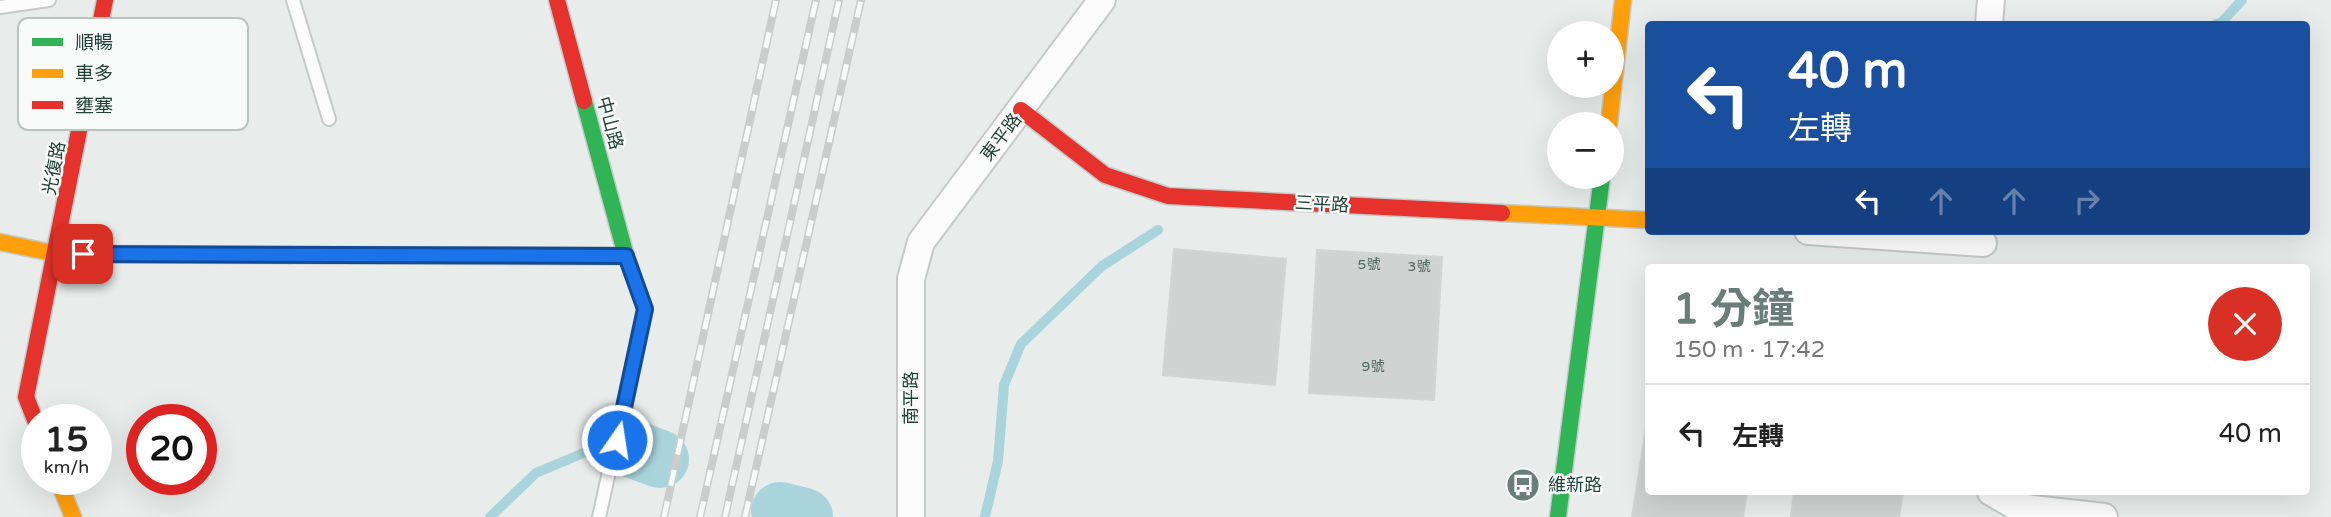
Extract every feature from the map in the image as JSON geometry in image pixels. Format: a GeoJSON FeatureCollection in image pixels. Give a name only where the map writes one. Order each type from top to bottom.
{"type":"FeatureCollection","features":[{"type":"Feature","properties":{"kind":"street","name":"光復路"},"geometry":{"type":"LineString","coordinates":[[102,18],[105,0]]}},
{"type":"Feature","properties":{"kind":"street","name":"中山路"},"geometry":{"type":"LineString","coordinates":[[557,0],[626,256]]}},
{"type":"Feature","properties":{"kind":"street","name":"東平路"},"geometry":{"type":"LineString","coordinates":[[911,279],[921,242],[1102,0]]}},
{"type":"Feature","properties":{"kind":"street"},"geometry":{"type":"LineString","coordinates":[[1610,112],[1623,0]]}},
{"type":"Feature","properties":{"kind":"street"},"geometry":{"type":"LineString","coordinates":[[1989,21],[1991,0]]}},
{"type":"Feature","properties":{"kind":"street","name":"三平路"},"geometry":{"type":"LineString","coordinates":[[1021,110],[1105,175],[1168,196],[1645,220]]}},
{"type":"Feature","properties":{"kind":"street","name":"光復路"},"geometry":{"type":"LineString","coordinates":[[29,404],[26,397],[80,130]]}},
{"type":"Feature","properties":{"kind":"street"},"geometry":{"type":"LineString","coordinates":[[1558,517],[1601,189]]}},
{"type":"Feature","properties":{"kind":"street"},"geometry":{"type":"LineString","coordinates":[[1852,235],[1983,247]]}},
{"type":"Feature","properties":{"kind":"street"},"geometry":{"type":"LineString","coordinates":[[0,242],[57,254],[626,256]]}},
{"type":"Feature","properties":{"kind":"street","name":"南平路"},"geometry":{"type":"LineString","coordinates":[[911,279],[911,517]]}},
{"type":"Feature","properties":{"kind":"street"},"geometry":{"type":"LineString","coordinates":[[64,495],[73,517]]}},
{"type":"Feature","properties":{"kind":"street"},"geometry":{"type":"LineString","coordinates":[[1997,495],[2017,507],[2104,517]]}},
{"type":"Feature","properties":{"kind":"lane"},"geometry":{"type":"LineString","coordinates":[[0,7],[49,0]]}},
{"type":"Feature","properties":{"kind":"lane"},"geometry":{"type":"LineString","coordinates":[[293,0],[329,119]]}},
{"type":"Feature","properties":{"kind":"lane"},"geometry":{"type":"LineString","coordinates":[[599,517],[645,309],[626,256]]}},
{"type":"Feature","properties":{"kind":"building"},"geometry":{"type":"Polygon","coordinates":[[[1174,249],[1286,259],[1275,385],[1163,375],[1174,249]]]}},
{"type":"Feature","properties":{"kind":"building"},"geometry":{"type":"Polygon","coordinates":[[[1317,250],[1442,257],[1434,400],[1309,393],[1317,250]]]}},
{"type":"Feature","properties":{"kind":"building"},"geometry":{"type":"Polygon","coordinates":[[[1645,435],[1645,495],[1747,495],[1743,517],[1632,517],[1645,435]]]}},
{"type":"Feature","properties":{"kind":"building"},"geometry":{"type":"Polygon","coordinates":[[[1794,495],[1903,495],[1899,517],[1791,517],[1794,495]]]}},
{"type":"Feature","properties":{"kind":"waterway"},"geometry":{"type":"LineString","coordinates":[[2223,21],[2242,0]]}},
{"type":"Feature","properties":{"kind":"waterway"},"geometry":{"type":"LineString","coordinates":[[985,517],[998,461],[1004,385],[1021,344],[1102,266],[1158,230]]}},
{"type":"Feature","properties":{"kind":"waterway"},"geometry":{"type":"LineString","coordinates":[[490,517],[536,473],[607,443]]}},
{"type":"Feature","properties":{"kind":"waterway"},"geometry":{"type":"LineString","coordinates":[[633,449],[660,459]]}},
{"type":"Feature","properties":{"kind":"waterway"},"geometry":{"type":"LineString","coordinates":[[780,511],[804,517]]}},
{"type":"Feature","properties":{"kind":"railway"},"geometry":{"type":"LineString","coordinates":[[664,517],[776,0]]}},
{"type":"Feature","properties":{"kind":"railway"},"geometry":{"type":"LineString","coordinates":[[700,517],[816,0]]}},
{"type":"Feature","properties":{"kind":"railway"},"geometry":{"type":"LineString","coordinates":[[725,517],[839,0]]}},
{"type":"Feature","properties":{"kind":"railway"},"geometry":{"type":"LineString","coordinates":[[745,517],[861,0]]}},
{"type":"Feature","properties":{"kind":"traffic: fast"},"geometry":{"type":"LineString","coordinates":[[289,255],[626,256],[584,101]]}},
{"type":"Feature","properties":{"kind":"traffic: fast"},"geometry":{"type":"LineString","coordinates":[[1558,517],[1600,189]]}},
{"type":"Feature","properties":{"kind":"traffic: slow"},"geometry":{"type":"LineString","coordinates":[[1610,112],[1623,0]]}},
{"type":"Feature","properties":{"kind":"traffic: slow"},"geometry":{"type":"LineString","coordinates":[[1502,213],[1645,220]]}},
{"type":"Feature","properties":{"kind":"traffic: slow"},"geometry":{"type":"LineString","coordinates":[[0,242],[57,254],[289,255]]}},
{"type":"Feature","properties":{"kind":"traffic: slow"},"geometry":{"type":"LineString","coordinates":[[64,495],[73,517]]}},
{"type":"Feature","properties":{"kind":"traffic: jam"},"geometry":{"type":"LineString","coordinates":[[101,18],[105,0]]}},
{"type":"Feature","properties":{"kind":"traffic: jam"},"geometry":{"type":"LineString","coordinates":[[557,0],[584,101]]}},
{"type":"Feature","properties":{"kind":"traffic: jam"},"geometry":{"type":"LineString","coordinates":[[1021,110],[1105,175],[1168,196],[1502,213]]}},
{"type":"Feature","properties":{"kind":"traffic: jam"},"geometry":{"type":"LineString","coordinates":[[29,404],[26,397],[79,130]]}},
{"type":"Feature","properties":{"kind":"place","name":"維新路"},"geometry":{"type":"Point","coordinates":[1523,485]}},
{"type":"Feature","properties":{"kind":"route"},"geometry":{"type":"LineString","coordinates":[[83,254],[626,256],[645,309],[617,440]]}}]}
